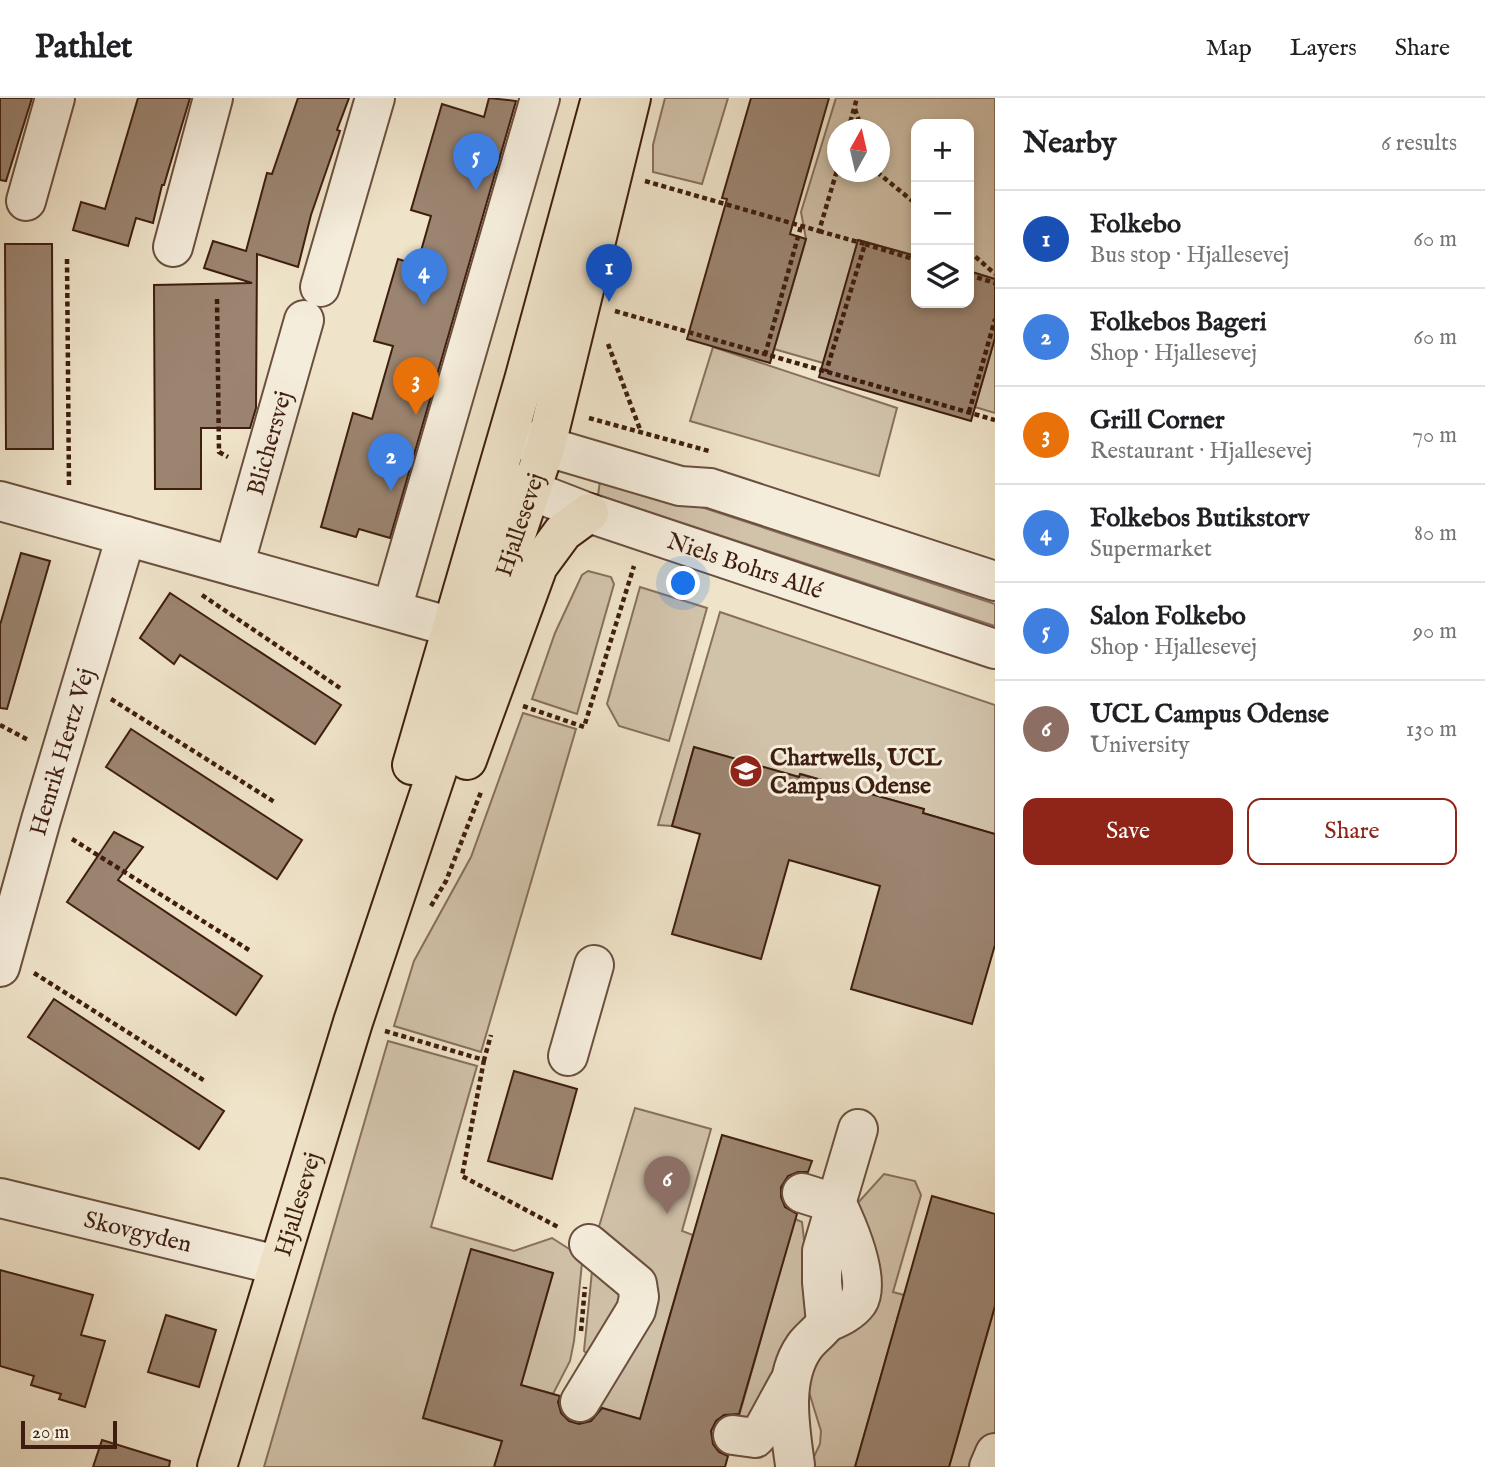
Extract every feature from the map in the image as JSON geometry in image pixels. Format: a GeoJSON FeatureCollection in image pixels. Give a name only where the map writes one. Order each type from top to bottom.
{"type":"FeatureCollection","features":[{"type":"Feature","properties":{"kind":"main road","name":"Hjallesevej"},"geometry":{"type":"LineString","coordinates":[[379,942],[397,817],[508,435],[601,98]]}},
{"type":"Feature","properties":{"kind":"main road","name":"Hjallesevej"},"geometry":{"type":"LineString","coordinates":[[217,1467],[353,1022],[507,556],[531,492],[558,395],[631,98]]}},
{"type":"Feature","properties":{"kind":"main road"},"geometry":{"type":"LineString","coordinates":[[379,942],[414,903],[538,566],[563,531],[589,513]]}},
{"type":"Feature","properties":{"kind":"street"},"geometry":{"type":"LineString","coordinates":[[26,201],[55,98]]}},
{"type":"Feature","properties":{"kind":"street"},"geometry":{"type":"LineString","coordinates":[[173,247],[213,98]]}},
{"type":"Feature","properties":{"kind":"street","name":"Blichersvej"},"geometry":{"type":"LineString","coordinates":[[234,566],[375,98]]}},
{"type":"Feature","properties":{"kind":"street"},"geometry":{"type":"LineString","coordinates":[[392,609],[540,98]]}},
{"type":"Feature","properties":{"kind":"street"},"geometry":{"type":"LineString","coordinates":[[558,395],[565,421],[581,433],[687,471],[710,488]]}},
{"type":"Feature","properties":{"kind":"street"},"geometry":{"type":"LineString","coordinates":[[508,435],[680,486],[710,488],[995,581]]}},
{"type":"Feature","properties":{"kind":"street","name":"Niels Bohrs Allé"},"geometry":{"type":"LineString","coordinates":[[496,477],[589,513],[995,649]]}},
{"type":"Feature","properties":{"kind":"street"},"geometry":{"type":"LineString","coordinates":[[0,501],[452,626]]}},
{"type":"Feature","properties":{"kind":"street","name":"Henrik Hertz Vej"},"geometry":{"type":"LineString","coordinates":[[2,961],[126,536]]}},
{"type":"Feature","properties":{"kind":"street"},"geometry":{"type":"LineString","coordinates":[[568,1056],[593,965]]}},
{"type":"Feature","properties":{"kind":"street"},"geometry":{"type":"LineString","coordinates":[[733,1435],[755,1438],[764,1428],[805,1345],[826,1323],[820,1199],[858,1129]]}},
{"type":"Feature","properties":{"kind":"street","name":"Skovgyden"},"geometry":{"type":"LineString","coordinates":[[0,1198],[277,1265]]}},
{"type":"Feature","properties":{"kind":"street"},"geometry":{"type":"LineString","coordinates":[[580,1402],[636,1310],[639,1297],[637,1284],[589,1244]]}},
{"type":"Feature","properties":{"kind":"street"},"geometry":{"type":"LineString","coordinates":[[989,1467],[995,1453]]}},
{"type":"Feature","properties":{"kind":"path"},"geometry":{"type":"LineString","coordinates":[[851,119],[857,98]]}},
{"type":"Feature","properties":{"kind":"path"},"geometry":{"type":"LineString","coordinates":[[854,108],[858,119]]}},
{"type":"Feature","properties":{"kind":"path"},"geometry":{"type":"LineString","coordinates":[[613,171],[911,258]]}},
{"type":"Feature","properties":{"kind":"path"},"geometry":{"type":"LineString","coordinates":[[819,231],[834,182]]}},
{"type":"Feature","properties":{"kind":"path"},"geometry":{"type":"LineString","coordinates":[[889,182],[911,200]]}},
{"type":"Feature","properties":{"kind":"path"},"geometry":{"type":"LineString","coordinates":[[765,355],[801,226]]}},
{"type":"Feature","properties":{"kind":"path"},"geometry":{"type":"LineString","coordinates":[[826,372],[864,244]]}},
{"type":"Feature","properties":{"kind":"path"},"geometry":{"type":"LineString","coordinates":[[974,255],[995,274]]}},
{"type":"Feature","properties":{"kind":"path"},"geometry":{"type":"LineString","coordinates":[[68,259],[69,520]]}},
{"type":"Feature","properties":{"kind":"path"},"geometry":{"type":"LineString","coordinates":[[974,277],[995,283]]}},
{"type":"Feature","properties":{"kind":"path"},"geometry":{"type":"LineString","coordinates":[[218,299],[219,452],[260,475]]}},
{"type":"Feature","properties":{"kind":"path"},"geometry":{"type":"LineString","coordinates":[[607,309],[995,420]]}},
{"type":"Feature","properties":{"kind":"path"},"geometry":{"type":"LineString","coordinates":[[969,412],[995,319]]}},
{"type":"Feature","properties":{"kind":"path"},"geometry":{"type":"LineString","coordinates":[[608,344],[641,433]]}},
{"type":"Feature","properties":{"kind":"path"},"geometry":{"type":"LineString","coordinates":[[513,703],[584,727],[634,566]]}},
{"type":"Feature","properties":{"kind":"path"},"geometry":{"type":"LineString","coordinates":[[191,588],[340,688]]}},
{"type":"Feature","properties":{"kind":"path"},"geometry":{"type":"LineString","coordinates":[[84,681],[276,803]]}},
{"type":"Feature","properties":{"kind":"path"},"geometry":{"type":"LineString","coordinates":[[41,820],[250,950]]}},
{"type":"Feature","properties":{"kind":"path"},"geometry":{"type":"LineString","coordinates":[[2,961],[205,1081]]}},
{"type":"Feature","properties":{"kind":"path"},"geometry":{"type":"LineString","coordinates":[[353,1022],[484,1060]]}},
{"type":"Feature","properties":{"kind":"path"},"geometry":{"type":"LineString","coordinates":[[491,1035],[462,1176],[589,1244],[579,1343]]}},
{"type":"Feature","properties":{"kind":"shaded area"},"geometry":{"type":"Polygon","coordinates":[[[665,98],[728,98],[702,184],[653,172],[653,145],[665,98]]]}},
{"type":"Feature","properties":{"kind":"shaded area"},"geometry":{"type":"Polygon","coordinates":[[[836,98],[995,98],[995,279],[974,273],[974,119],[911,119],[911,255],[859,240],[823,363],[774,349],[806,239],[801,212],[827,127],[827,182],[890,182],[890,119],[830,119],[836,98]]]}},
{"type":"Feature","properties":{"kind":"shaded area"},"geometry":{"type":"Polygon","coordinates":[[[995,338],[995,413],[975,407],[995,338]]]}},
{"type":"Feature","properties":{"kind":"shaded area"},"geometry":{"type":"Polygon","coordinates":[[[713,347],[897,408],[879,476],[690,421],[713,347]]]}},
{"type":"Feature","properties":{"kind":"shaded area"},"geometry":{"type":"Polygon","coordinates":[[[601,474],[995,604],[995,626],[598,495],[601,474]]]}},
{"type":"Feature","properties":{"kind":"shaded area"},"geometry":{"type":"Polygon","coordinates":[[[588,571],[611,577],[614,584],[577,714],[532,699],[555,633],[582,575],[588,571]]]}},
{"type":"Feature","properties":{"kind":"shaded area"},"geometry":{"type":"Polygon","coordinates":[[[640,587],[707,608],[669,741],[619,726],[607,704],[640,587]]]}},
{"type":"Feature","properties":{"kind":"shaded area"},"geometry":{"type":"Polygon","coordinates":[[[720,612],[995,705],[995,834],[923,813],[923,809],[694,747],[672,826],[658,825],[720,612]]]}},
{"type":"Feature","properties":{"kind":"shaded area"},"geometry":{"type":"Polygon","coordinates":[[[523,713],[576,729],[481,1052],[394,1026],[414,961],[471,857],[523,713]]]}},
{"type":"Feature","properties":{"kind":"shaded area"},"geometry":{"type":"Polygon","coordinates":[[[388,1041],[477,1066],[431,1227],[514,1251],[552,1238],[577,1254],[582,1263],[570,1361],[553,1394],[521,1385],[553,1273],[472,1250],[423,1418],[502,1441],[495,1464],[504,1467],[264,1467],[388,1041]]]}},
{"type":"Feature","properties":{"kind":"shaded area"},"geometry":{"type":"Polygon","coordinates":[[[635,1108],[711,1129],[682,1231],[693,1235],[640,1419],[600,1408],[606,1364],[639,1309],[594,1243],[635,1108]]]}},
{"type":"Feature","properties":{"kind":"shaded area"},"geometry":{"type":"Polygon","coordinates":[[[884,1174],[915,1181],[921,1195],[893,1292],[904,1295],[855,1467],[809,1467],[820,1444],[821,1431],[801,1366],[844,1319],[855,1206],[884,1174]]]}},
{"type":"Feature","properties":{"kind":"shaded area"},"geometry":{"type":"Polygon","coordinates":[[[795,1219],[802,1222],[807,1266],[819,1315],[762,1425],[737,1423],[795,1219]]]}},
{"type":"Feature","properties":{"kind":"shaded area"},"geometry":{"type":"Polygon","coordinates":[[[593,1261],[633,1283],[587,1354],[584,1351],[593,1261]]]}},
{"type":"Feature","properties":{"kind":"shaded area"},"geometry":{"type":"Polygon","coordinates":[[[995,1306],[995,1444],[985,1467],[949,1467],[995,1306]]]}},
{"type":"Feature","properties":{"kind":"building"},"geometry":{"type":"Polygon","coordinates":[[[0,98],[32,98],[6,181],[0,180],[0,98]]]}},
{"type":"Feature","properties":{"kind":"building"},"geometry":{"type":"Polygon","coordinates":[[[138,98],[190,98],[162,185],[153,223],[136,218],[128,246],[73,230],[81,202],[105,209],[138,98]]]}},
{"type":"Feature","properties":{"kind":"building"},"geometry":{"type":"Polygon","coordinates":[[[298,98],[349,98],[311,215],[298,267],[257,254],[256,408],[250,428],[201,428],[201,489],[155,489],[154,285],[252,283],[204,268],[213,241],[246,251],[267,173],[272,174],[298,98]]]}},
{"type":"Feature","properties":{"kind":"building"},"geometry":{"type":"Polygon","coordinates":[[[489,98],[516,101],[390,538],[359,529],[356,537],[321,527],[353,413],[372,419],[393,346],[374,341],[398,259],[417,265],[431,216],[411,210],[442,104],[484,117],[489,98]]]}},
{"type":"Feature","properties":{"kind":"building"},"geometry":{"type":"Polygon","coordinates":[[[751,98],[829,98],[790,234],[806,239],[770,363],[687,339],[727,199],[722,198],[751,98]]]}},
{"type":"Feature","properties":{"kind":"building"},"geometry":{"type":"Polygon","coordinates":[[[858,240],[911,255],[911,308],[974,308],[974,273],[995,279],[995,338],[971,421],[819,377],[858,240]]]}},
{"type":"Feature","properties":{"kind":"building"},"geometry":{"type":"Polygon","coordinates":[[[5,244],[52,244],[53,449],[6,449],[5,244]]]}},
{"type":"Feature","properties":{"kind":"building"},"geometry":{"type":"Polygon","coordinates":[[[21,553],[50,561],[7,709],[0,708],[0,625],[21,553]]]}},
{"type":"Feature","properties":{"kind":"building"},"geometry":{"type":"Polygon","coordinates":[[[170,593],[341,705],[315,744],[180,655],[174,664],[140,638],[170,593]]]}},
{"type":"Feature","properties":{"kind":"building"},"geometry":{"type":"Polygon","coordinates":[[[131,729],[302,840],[277,879],[106,767],[131,729]]]}},
{"type":"Feature","properties":{"kind":"building"},"geometry":{"type":"Polygon","coordinates":[[[694,747],[924,809],[923,813],[995,834],[995,945],[972,1024],[851,989],[880,886],[789,860],[761,959],[672,934],[700,834],[672,826],[694,747]]]}},
{"type":"Feature","properties":{"kind":"building"},"geometry":{"type":"Polygon","coordinates":[[[114,832],[143,847],[118,880],[262,976],[236,1015],[67,902],[114,832]]]}},
{"type":"Feature","properties":{"kind":"building"},"geometry":{"type":"Polygon","coordinates":[[[54,999],[224,1111],[199,1149],[28,1037],[54,999]]]}},
{"type":"Feature","properties":{"kind":"building"},"geometry":{"type":"Polygon","coordinates":[[[514,1071],[577,1089],[552,1179],[488,1161],[514,1071]]]}},
{"type":"Feature","properties":{"kind":"building"},"geometry":{"type":"Polygon","coordinates":[[[722,1135],[812,1161],[808,1172],[788,1176],[781,1187],[785,1207],[797,1214],[739,1414],[724,1415],[716,1421],[711,1431],[713,1444],[719,1452],[728,1456],[725,1467],[494,1467],[502,1441],[423,1418],[471,1249],[553,1273],[521,1385],[560,1396],[558,1402],[561,1413],[569,1421],[579,1424],[591,1421],[602,1408],[640,1419],[722,1135]]]}},
{"type":"Feature","properties":{"kind":"building"},"geometry":{"type":"Polygon","coordinates":[[[932,1196],[995,1214],[995,1306],[949,1467],[855,1467],[932,1196]]]}},
{"type":"Feature","properties":{"kind":"building"},"geometry":{"type":"Polygon","coordinates":[[[0,1270],[93,1295],[81,1335],[105,1341],[85,1407],[59,1399],[61,1394],[31,1385],[34,1376],[0,1366],[0,1270]]]}},
{"type":"Feature","properties":{"kind":"building"},"geometry":{"type":"Polygon","coordinates":[[[166,1315],[216,1330],[199,1387],[148,1372],[166,1315]]]}},
{"type":"Feature","properties":{"kind":"building"},"geometry":{"type":"Polygon","coordinates":[[[102,1440],[170,1461],[169,1467],[93,1467],[102,1440]]]}},
{"type":"Feature","properties":{"kind":"place","name":"Salon Folkebo"},"geometry":{"type":"Point","coordinates":[476,191]}},
{"type":"Feature","properties":{"kind":"place","name":"Folkebo"},"geometry":{"type":"Point","coordinates":[609,302]}},
{"type":"Feature","properties":{"kind":"place","name":"Folkebos Butikstorv"},"geometry":{"type":"Point","coordinates":[424,306]}},
{"type":"Feature","properties":{"kind":"place","name":"Grill Corner"},"geometry":{"type":"Point","coordinates":[416,415]}},
{"type":"Feature","properties":{"kind":"place","name":"Folkebos Bageri"},"geometry":{"type":"Point","coordinates":[391,491]}},
{"type":"Feature","properties":{"kind":"place","name":"Chartwells, UCL Campus Odense"},"geometry":{"type":"Point","coordinates":[746,771]}},
{"type":"Feature","properties":{"kind":"place","name":"UCL Campus Odense"},"geometry":{"type":"Point","coordinates":[667,1214]}}]}
